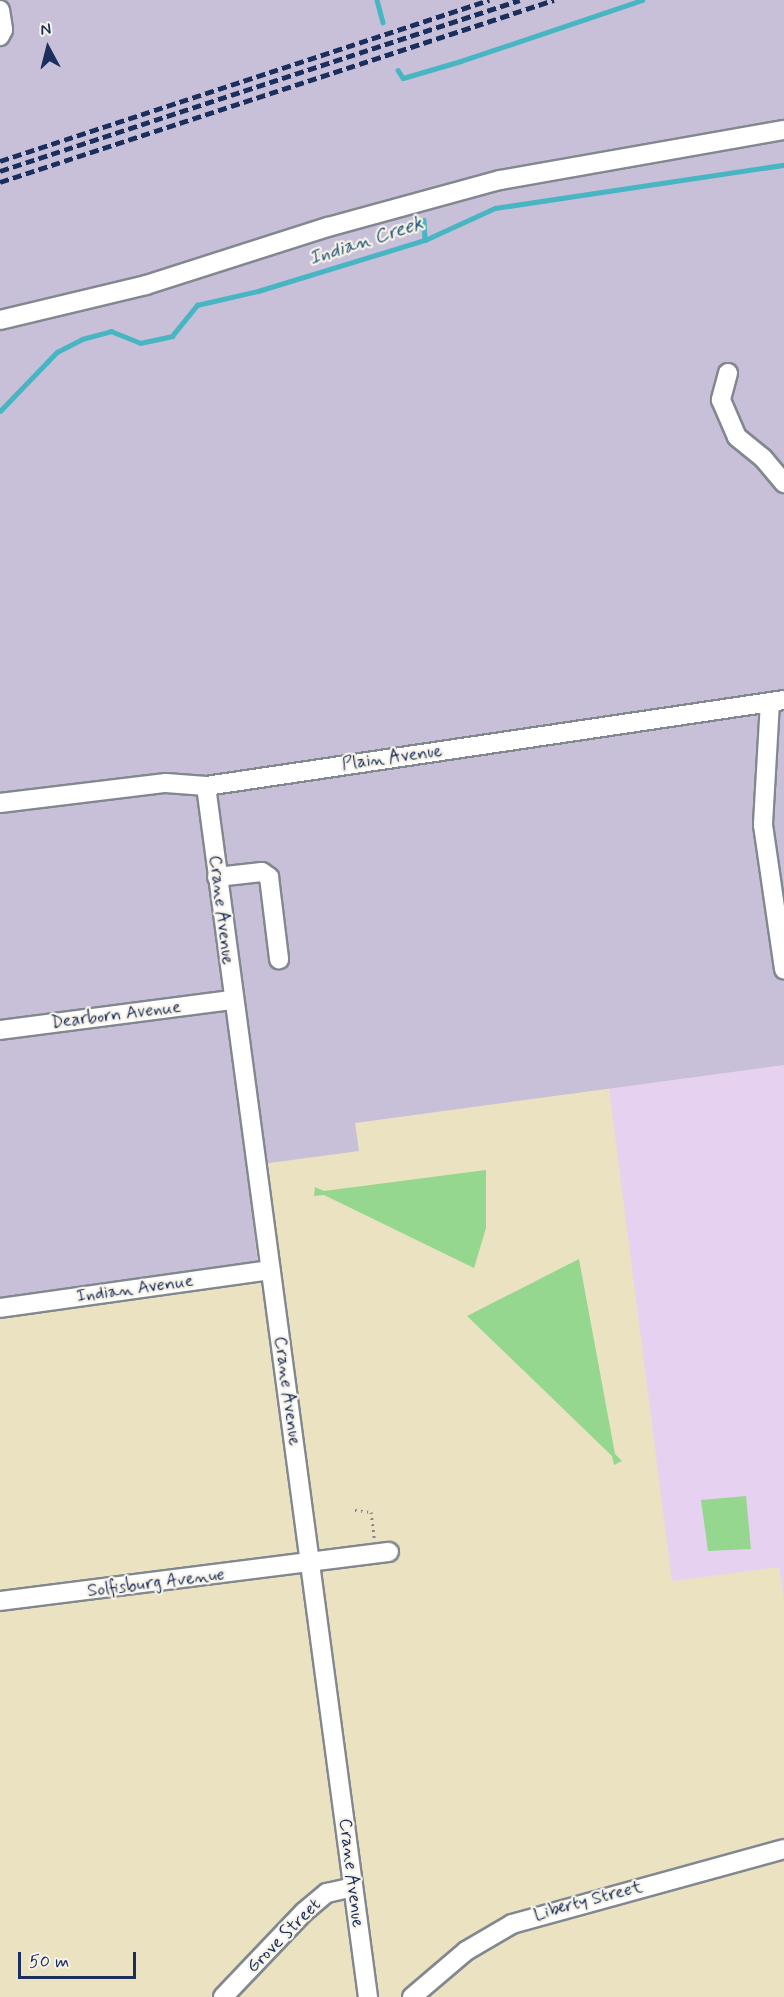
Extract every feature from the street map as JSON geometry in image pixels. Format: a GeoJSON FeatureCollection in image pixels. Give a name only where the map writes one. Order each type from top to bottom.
{"type":"FeatureCollection","features":[{"type":"Feature","properties":{"kind":"street"},"geometry":{"type":"LineString","coordinates":[[0,10],[3,30],[0,36]]}},
{"type":"Feature","properties":{"kind":"street"},"geometry":{"type":"LineString","coordinates":[[0,320],[147,285],[328,226],[500,180],[784,130]]}},
{"type":"Feature","properties":{"kind":"street"},"geometry":{"type":"LineString","coordinates":[[728,373],[721,400],[737,437],[763,458],[784,483]]}},
{"type":"Feature","properties":{"kind":"street"},"geometry":{"type":"LineString","coordinates":[[777,701],[763,825],[784,969]]}},
{"type":"Feature","properties":{"kind":"street","name":"Plain Avenue"},"geometry":{"type":"LineString","coordinates":[[0,803],[166,783],[206,786],[777,701]]}},
{"type":"Feature","properties":{"kind":"street","name":"Crane Avenue"},"geometry":{"type":"LineString","coordinates":[[206,786],[232,1000],[311,1564],[368,1997]]}},
{"type":"Feature","properties":{"kind":"street"},"geometry":{"type":"LineString","coordinates":[[217,877],[262,872],[269,877],[279,959]]}},
{"type":"Feature","properties":{"kind":"street","name":"Dearborn Avenue"},"geometry":{"type":"LineString","coordinates":[[0,1030],[232,1000]]}},
{"type":"Feature","properties":{"kind":"street","name":"Indian Avenue"},"geometry":{"type":"LineString","coordinates":[[0,1308],[270,1270]]}},
{"type":"Feature","properties":{"kind":"street","name":"Solfisburg Avenue"},"geometry":{"type":"LineString","coordinates":[[0,1601],[311,1564],[389,1552]]}},
{"type":"Feature","properties":{"kind":"street","name":"Liberty Street"},"geometry":{"type":"LineString","coordinates":[[412,1997],[466,1951],[512,1924],[784,1850]]}},
{"type":"Feature","properties":{"kind":"street","name":"Grove Street"},"geometry":{"type":"LineString","coordinates":[[224,1997],[304,1912],[327,1893],[352,1887]]}},
{"type":"Feature","properties":{"kind":"path"},"geometry":{"type":"LineString","coordinates":[[355,1510],[371,1512],[374,1531]]}},
{"type":"Feature","properties":{"kind":"shaded area"},"geometry":{"type":"Polygon","coordinates":[[[0,0],[784,0],[784,1065],[355,1123],[359,1151],[247,1166],[259,1275],[0,1312],[0,0]]]}},
{"type":"Feature","properties":{"kind":"shaded area"},"geometry":{"type":"Polygon","coordinates":[[[784,1065],[784,1600],[779,1567],[672,1581],[609,1088],[784,1065]]]}},
{"type":"Feature","properties":{"kind":"green space"},"geometry":{"type":"Polygon","coordinates":[[[486,1170],[486,1228],[474,1268],[324,1195],[314,1196],[315,1187],[324,1191],[486,1170]]]}},
{"type":"Feature","properties":{"kind":"green space"},"geometry":{"type":"Polygon","coordinates":[[[579,1259],[615,1454],[622,1461],[614,1465],[612,1456],[467,1316],[579,1259]]]}},
{"type":"Feature","properties":{"kind":"green space"},"geometry":{"type":"Polygon","coordinates":[[[746,1496],[751,1549],[708,1551],[701,1500],[746,1496]]]}},
{"type":"Feature","properties":{"kind":"waterway"},"geometry":{"type":"LineString","coordinates":[[377,0],[383,22]]}},
{"type":"Feature","properties":{"kind":"waterway"},"geometry":{"type":"LineString","coordinates":[[398,70],[403,78],[461,61],[642,0]]}},
{"type":"Feature","properties":{"kind":"waterway","name":"Indian Creek"},"geometry":{"type":"LineString","coordinates":[[0,411],[57,352],[82,339],[111,331],[140,343],[172,336],[197,305],[258,291],[425,240],[495,208],[784,165]]}},
{"type":"Feature","properties":{"kind":"waterway"},"geometry":{"type":"LineString","coordinates":[[424,220],[425,240]]}},
{"type":"Feature","properties":{"kind":"railway"},"geometry":{"type":"LineString","coordinates":[[0,161],[489,0]]}},
{"type":"Feature","properties":{"kind":"railway"},"geometry":{"type":"LineString","coordinates":[[0,171],[520,0]]}},
{"type":"Feature","properties":{"kind":"railway"},"geometry":{"type":"LineString","coordinates":[[0,182],[554,0]]}}]}
